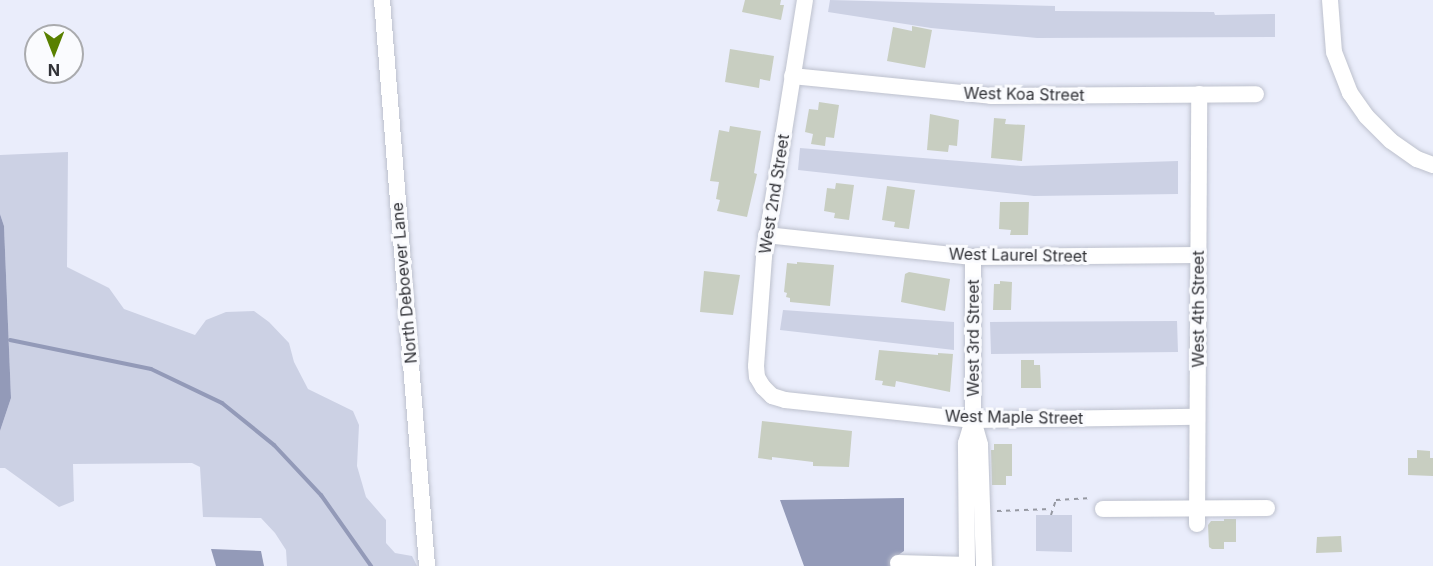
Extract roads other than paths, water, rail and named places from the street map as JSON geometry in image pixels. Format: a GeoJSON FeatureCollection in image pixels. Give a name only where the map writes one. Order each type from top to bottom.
{"type":"FeatureCollection","features":[{"type":"Feature","properties":{"kind":"street","name":"North Deboever Lane"},"geometry":{"type":"LineString","coordinates":[[382,0],[427,566]]}},
{"type":"Feature","properties":{"kind":"street","name":"West 2nd Street"},"geometry":{"type":"LineString","coordinates":[[763,387],[757,377],[756,366],[766,235],[805,0]]}},
{"type":"Feature","properties":{"kind":"street"},"geometry":{"type":"LineString","coordinates":[[1330,0],[1335,52],[1350,93],[1366,116],[1391,141],[1417,159],[1433,165]]}},
{"type":"Feature","properties":{"kind":"street","name":"West Koa Street"},"geometry":{"type":"LineString","coordinates":[[792,76],[991,96],[1256,94]]}},
{"type":"Feature","properties":{"kind":"street","name":"West 4th Street"},"geometry":{"type":"LineString","coordinates":[[1197,516],[1199,94]]}},
{"type":"Feature","properties":{"kind":"street","name":"West Laurel Street"},"geometry":{"type":"LineString","coordinates":[[766,235],[973,257],[1198,255]]}},
{"type":"Feature","properties":{"kind":"street","name":"West 3rd Street"},"geometry":{"type":"LineString","coordinates":[[973,257],[973,420],[980,445],[984,566]]}},
{"type":"Feature","properties":{"kind":"street","name":"West Maple Street"},"geometry":{"type":"LineString","coordinates":[[763,387],[772,396],[785,400],[973,420],[1197,417]]}},
{"type":"Feature","properties":{"kind":"street","name":"West 3rd Street"},"geometry":{"type":"LineString","coordinates":[[967,565],[966,443],[973,420]]}},
{"type":"Feature","properties":{"kind":"street"},"geometry":{"type":"LineString","coordinates":[[1103,508],[1197,516],[1267,508]]}},
{"type":"Feature","properties":{"kind":"street"},"geometry":{"type":"LineString","coordinates":[[898,563],[967,565]]}},
{"type":"Feature","properties":{"kind":"waterway"},"geometry":{"type":"LineString","coordinates":[[10,340],[151,369],[222,403],[274,445],[321,495],[371,566]]}}]}
